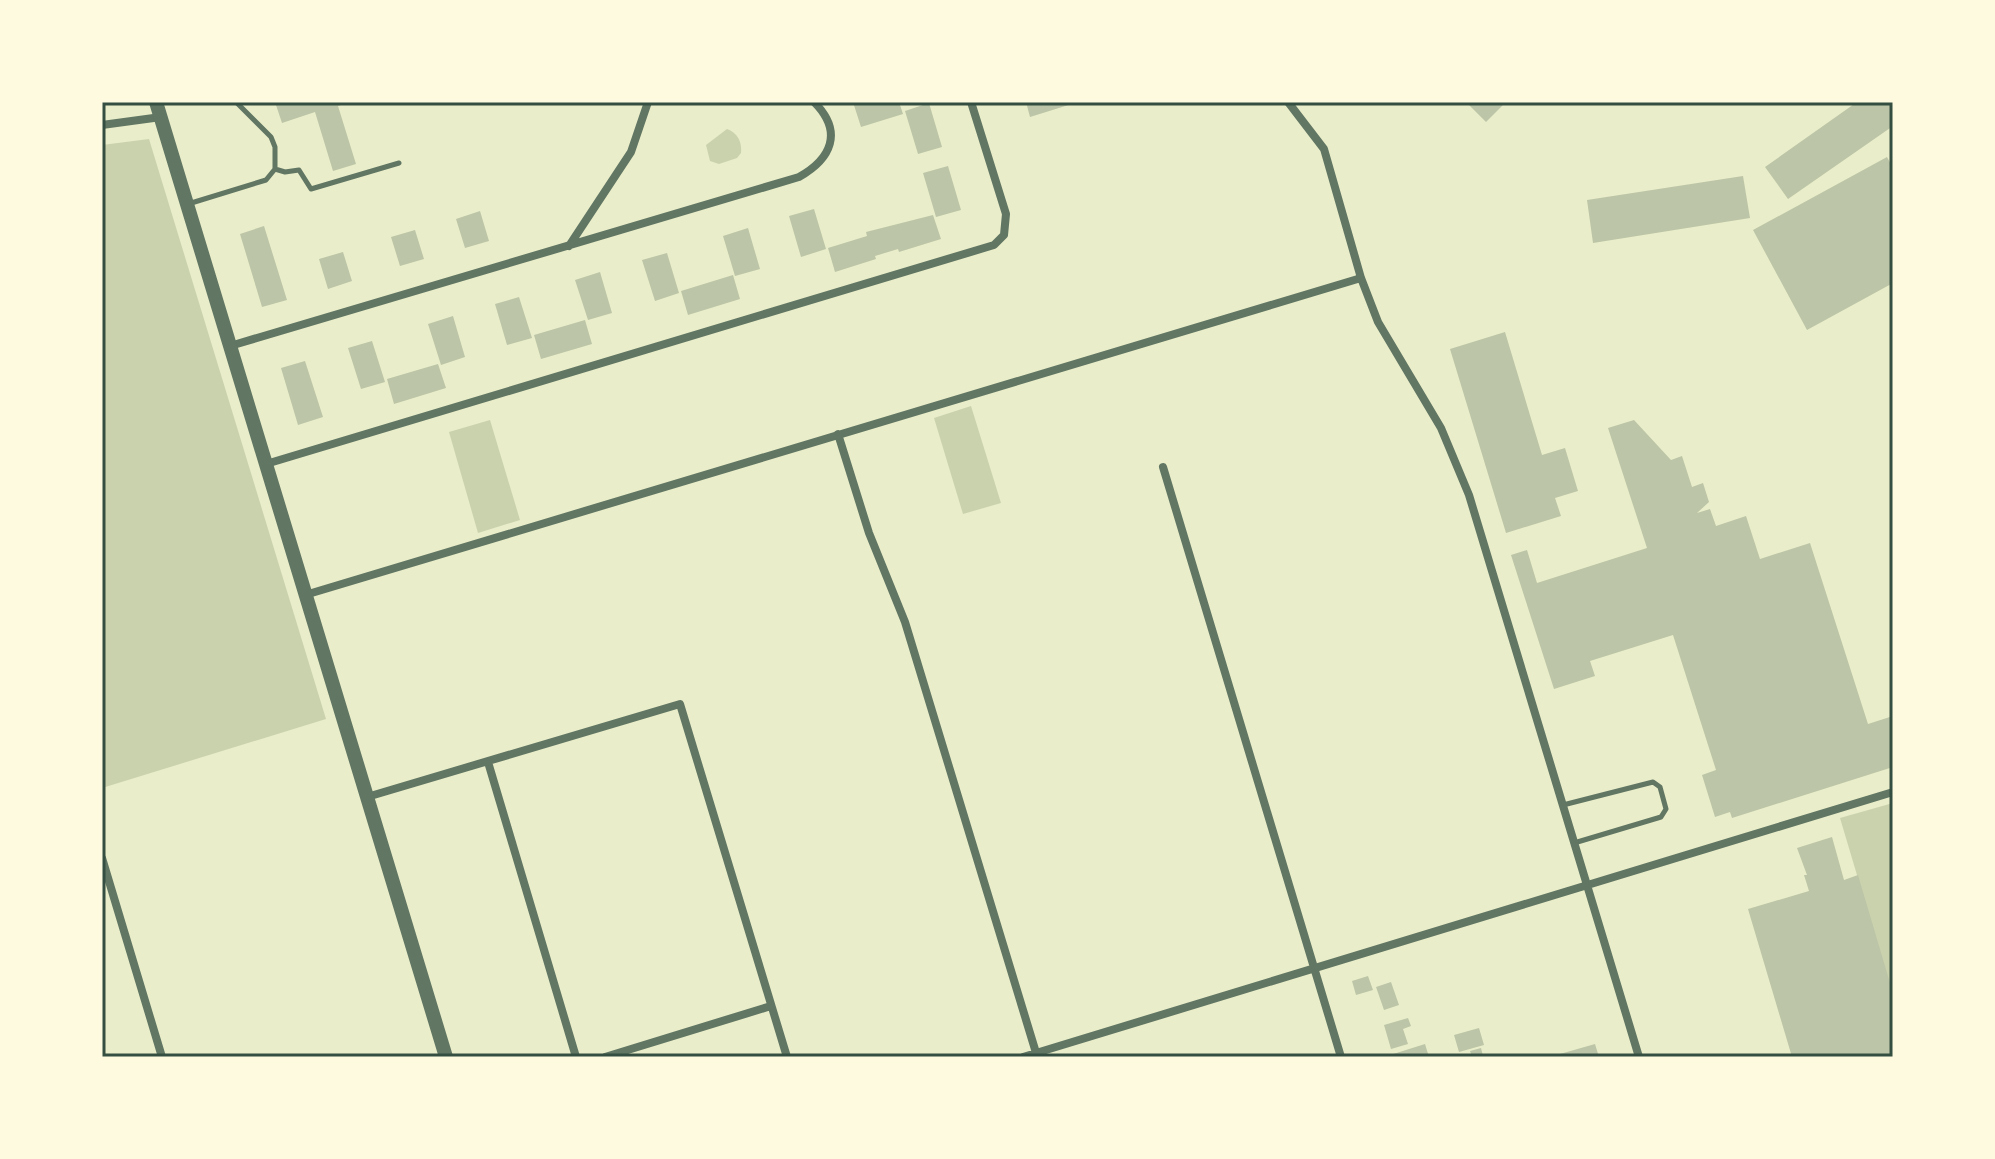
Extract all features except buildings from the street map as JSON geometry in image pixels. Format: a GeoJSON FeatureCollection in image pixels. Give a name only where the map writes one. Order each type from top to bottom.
{"type":"FeatureCollection","features":[{"type":"Feature","properties":{"kind":"street"},"geometry":{"type":"LineString","coordinates":[[569,247],[631,152],[648,102]]}},
{"type":"Feature","properties":{"kind":"street"},"geometry":{"type":"LineString","coordinates":[[230,346],[799,177],[822,161],[831,141],[827,120],[814,102]]}},
{"type":"Feature","properties":{"kind":"street"},"geometry":{"type":"LineString","coordinates":[[266,464],[994,245],[1004,235],[1006,214],[971,102]]}},
{"type":"Feature","properties":{"kind":"street"},"geometry":{"type":"LineString","coordinates":[[1288,102],[1324,149],[1361,278],[1378,322],[1441,428],[1469,495],[1639,1057]]}},
{"type":"Feature","properties":{"kind":"street"},"geometry":{"type":"LineString","coordinates":[[102,125],[158,109],[446,1057]]}},
{"type":"Feature","properties":{"kind":"street"},"geometry":{"type":"LineString","coordinates":[[305,595],[1361,278]]}},
{"type":"Feature","properties":{"kind":"street"},"geometry":{"type":"LineString","coordinates":[[838,434],[869,533],[905,622],[1037,1055]]}},
{"type":"Feature","properties":{"kind":"street"},"geometry":{"type":"LineString","coordinates":[[1163,467],[1341,1057]]}},
{"type":"Feature","properties":{"kind":"street"},"geometry":{"type":"LineString","coordinates":[[367,797],[680,704],[787,1057]]}},
{"type":"Feature","properties":{"kind":"street"},"geometry":{"type":"LineString","coordinates":[[488,762],[576,1057]]}},
{"type":"Feature","properties":{"kind":"street"},"geometry":{"type":"LineString","coordinates":[[1023,1057],[1893,792]]}},
{"type":"Feature","properties":{"kind":"street"},"geometry":{"type":"LineString","coordinates":[[102,858],[162,1057]]}},
{"type":"Feature","properties":{"kind":"street"},"geometry":{"type":"LineString","coordinates":[[605,1057],[771,1006]]}},
{"type":"Feature","properties":{"kind":"lane"},"geometry":{"type":"LineString","coordinates":[[188,205],[266,180],[275,169],[275,147],[271,137],[236,102]]}},
{"type":"Feature","properties":{"kind":"lane"},"geometry":{"type":"LineString","coordinates":[[275,169],[285,172],[299,170],[311,189],[399,163]]}},
{"type":"Feature","properties":{"kind":"lane"},"geometry":{"type":"LineString","coordinates":[[1562,806],[1653,782],[1660,787],[1666,809],[1661,817],[1574,843]]}},
{"type":"Feature","properties":{"kind":"green space"},"geometry":{"type":"Polygon","coordinates":[[[727,129],[738,138],[741,153],[737,158],[719,164],[710,161],[706,145],[727,129]]]}},
{"type":"Feature","properties":{"kind":"green space"},"geometry":{"type":"Polygon","coordinates":[[[149,139],[326,719],[102,788],[102,145],[149,139]]]}},
{"type":"Feature","properties":{"kind":"green space"},"geometry":{"type":"Polygon","coordinates":[[[971,406],[1001,503],[963,514],[934,418],[971,406]]]}},
{"type":"Feature","properties":{"kind":"green space"},"geometry":{"type":"Polygon","coordinates":[[[490,420],[520,520],[478,533],[449,432],[490,420]]]}},
{"type":"Feature","properties":{"kind":"green space"},"geometry":{"type":"Polygon","coordinates":[[[1893,803],[1893,996],[1840,818],[1893,803]]]}}]}
